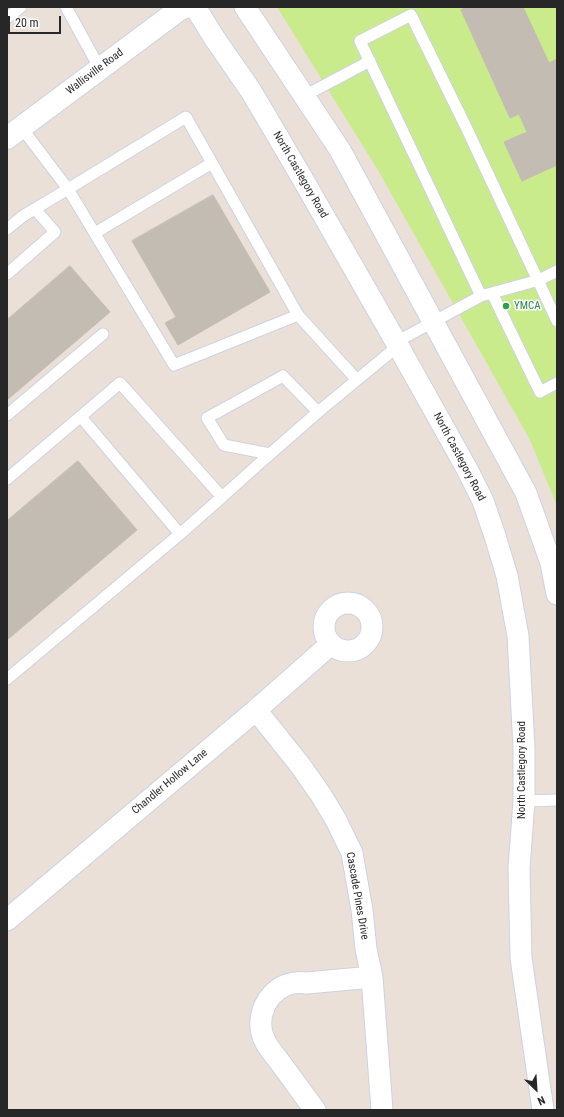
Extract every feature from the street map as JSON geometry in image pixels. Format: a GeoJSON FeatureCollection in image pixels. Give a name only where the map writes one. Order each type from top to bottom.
{"type":"FeatureCollection","features":[{"type":"Feature","properties":{"kind":"main road","name":"Wallisville Road"},"geometry":{"type":"LineString","coordinates":[[14,133],[180,9],[185,7]]}},
{"type":"Feature","properties":{"kind":"street","name":"North Castlegory Road"},"geometry":{"type":"LineString","coordinates":[[195,7],[255,98],[397,344],[467,469],[483,501],[507,576],[518,636],[524,748],[524,801],[519,868],[520,958],[543,1110]]}},
{"type":"Feature","properties":{"kind":"street"},"geometry":{"type":"LineString","coordinates":[[245,7],[340,150],[526,493],[551,563],[557,594]]}},
{"type":"Feature","properties":{"kind":"street","name":"Chandler Hollow Lane"},"geometry":{"type":"LineString","coordinates":[[7,920],[256,710],[331,644]]}},
{"type":"Feature","properties":{"kind":"street","name":"Cascade Pines Drive"},"geometry":{"type":"LineString","coordinates":[[256,710],[300,765],[321,795],[336,820],[352,853],[362,910],[366,949],[372,977],[382,1110]]}},
{"type":"Feature","properties":{"kind":"street"},"geometry":{"type":"LineString","coordinates":[[315,1110],[264,1041],[261,1027],[262,1013],[267,1001],[276,991],[285,985],[300,982],[372,977]]}},
{"type":"Feature","properties":{"kind":"lane"},"geometry":{"type":"LineString","coordinates":[[7,18],[21,7]]}},
{"type":"Feature","properties":{"kind":"lane"},"geometry":{"type":"LineString","coordinates":[[66,7],[100,69]]}},
{"type":"Feature","properties":{"kind":"lane"},"geometry":{"type":"LineString","coordinates":[[557,321],[539,280],[411,15],[360,41],[486,295],[540,392],[557,383]]}},
{"type":"Feature","properties":{"kind":"lane"},"geometry":{"type":"LineString","coordinates":[[304,96],[370,61]]}},
{"type":"Feature","properties":{"kind":"lane"},"geometry":{"type":"LineString","coordinates":[[7,229],[22,216],[186,117],[298,315],[357,380]]}},
{"type":"Feature","properties":{"kind":"lane"},"geometry":{"type":"LineString","coordinates":[[14,133],[68,189],[174,365],[298,315]]}},
{"type":"Feature","properties":{"kind":"lane"},"geometry":{"type":"LineString","coordinates":[[95,233],[212,163]]}},
{"type":"Feature","properties":{"kind":"lane"},"geometry":{"type":"LineString","coordinates":[[7,274],[55,232],[35,209]]}},
{"type":"Feature","properties":{"kind":"lane"},"geometry":{"type":"LineString","coordinates":[[7,679],[222,498],[270,454],[397,344],[432,322],[486,295],[539,280],[557,271]]}},
{"type":"Feature","properties":{"kind":"lane"},"geometry":{"type":"LineString","coordinates":[[7,415],[103,334]]}},
{"type":"Feature","properties":{"kind":"lane"},"geometry":{"type":"LineString","coordinates":[[270,454],[224,445],[207,418],[283,376],[318,412]]}},
{"type":"Feature","properties":{"kind":"lane"},"geometry":{"type":"LineString","coordinates":[[7,479],[120,384],[222,498]]}},
{"type":"Feature","properties":{"kind":"lane"},"geometry":{"type":"LineString","coordinates":[[81,417],[180,534]]}},
{"type":"Feature","properties":{"kind":"lane"},"geometry":{"type":"LineString","coordinates":[[524,801],[557,800]]}},
{"type":"Feature","properties":{"kind":"green space","name":"YMCA"},"geometry":{"type":"Polygon","coordinates":[[[277,7],[557,7],[557,506],[530,440],[379,172],[277,7]]]}},
{"type":"Feature","properties":{"kind":"building"},"geometry":{"type":"Polygon","coordinates":[[[467,7],[523,7],[549,63],[557,59],[557,165],[522,181],[504,142],[527,132],[519,114],[510,118],[461,10],[467,7]]]}},
{"type":"Feature","properties":{"kind":"building"},"geometry":{"type":"Polygon","coordinates":[[[213,195],[270,292],[178,345],[165,323],[176,317],[132,241],[213,195]]]}},
{"type":"Feature","properties":{"kind":"building"},"geometry":{"type":"Polygon","coordinates":[[[70,266],[110,312],[7,400],[7,320],[70,266]]]}},
{"type":"Feature","properties":{"kind":"building"},"geometry":{"type":"Polygon","coordinates":[[[78,461],[137,530],[7,640],[7,521],[78,461]]]}},
{"type":"Feature","properties":{"kind":"place","name":"YMCA"},"geometry":{"type":"Point","coordinates":[506,306]}}]}
